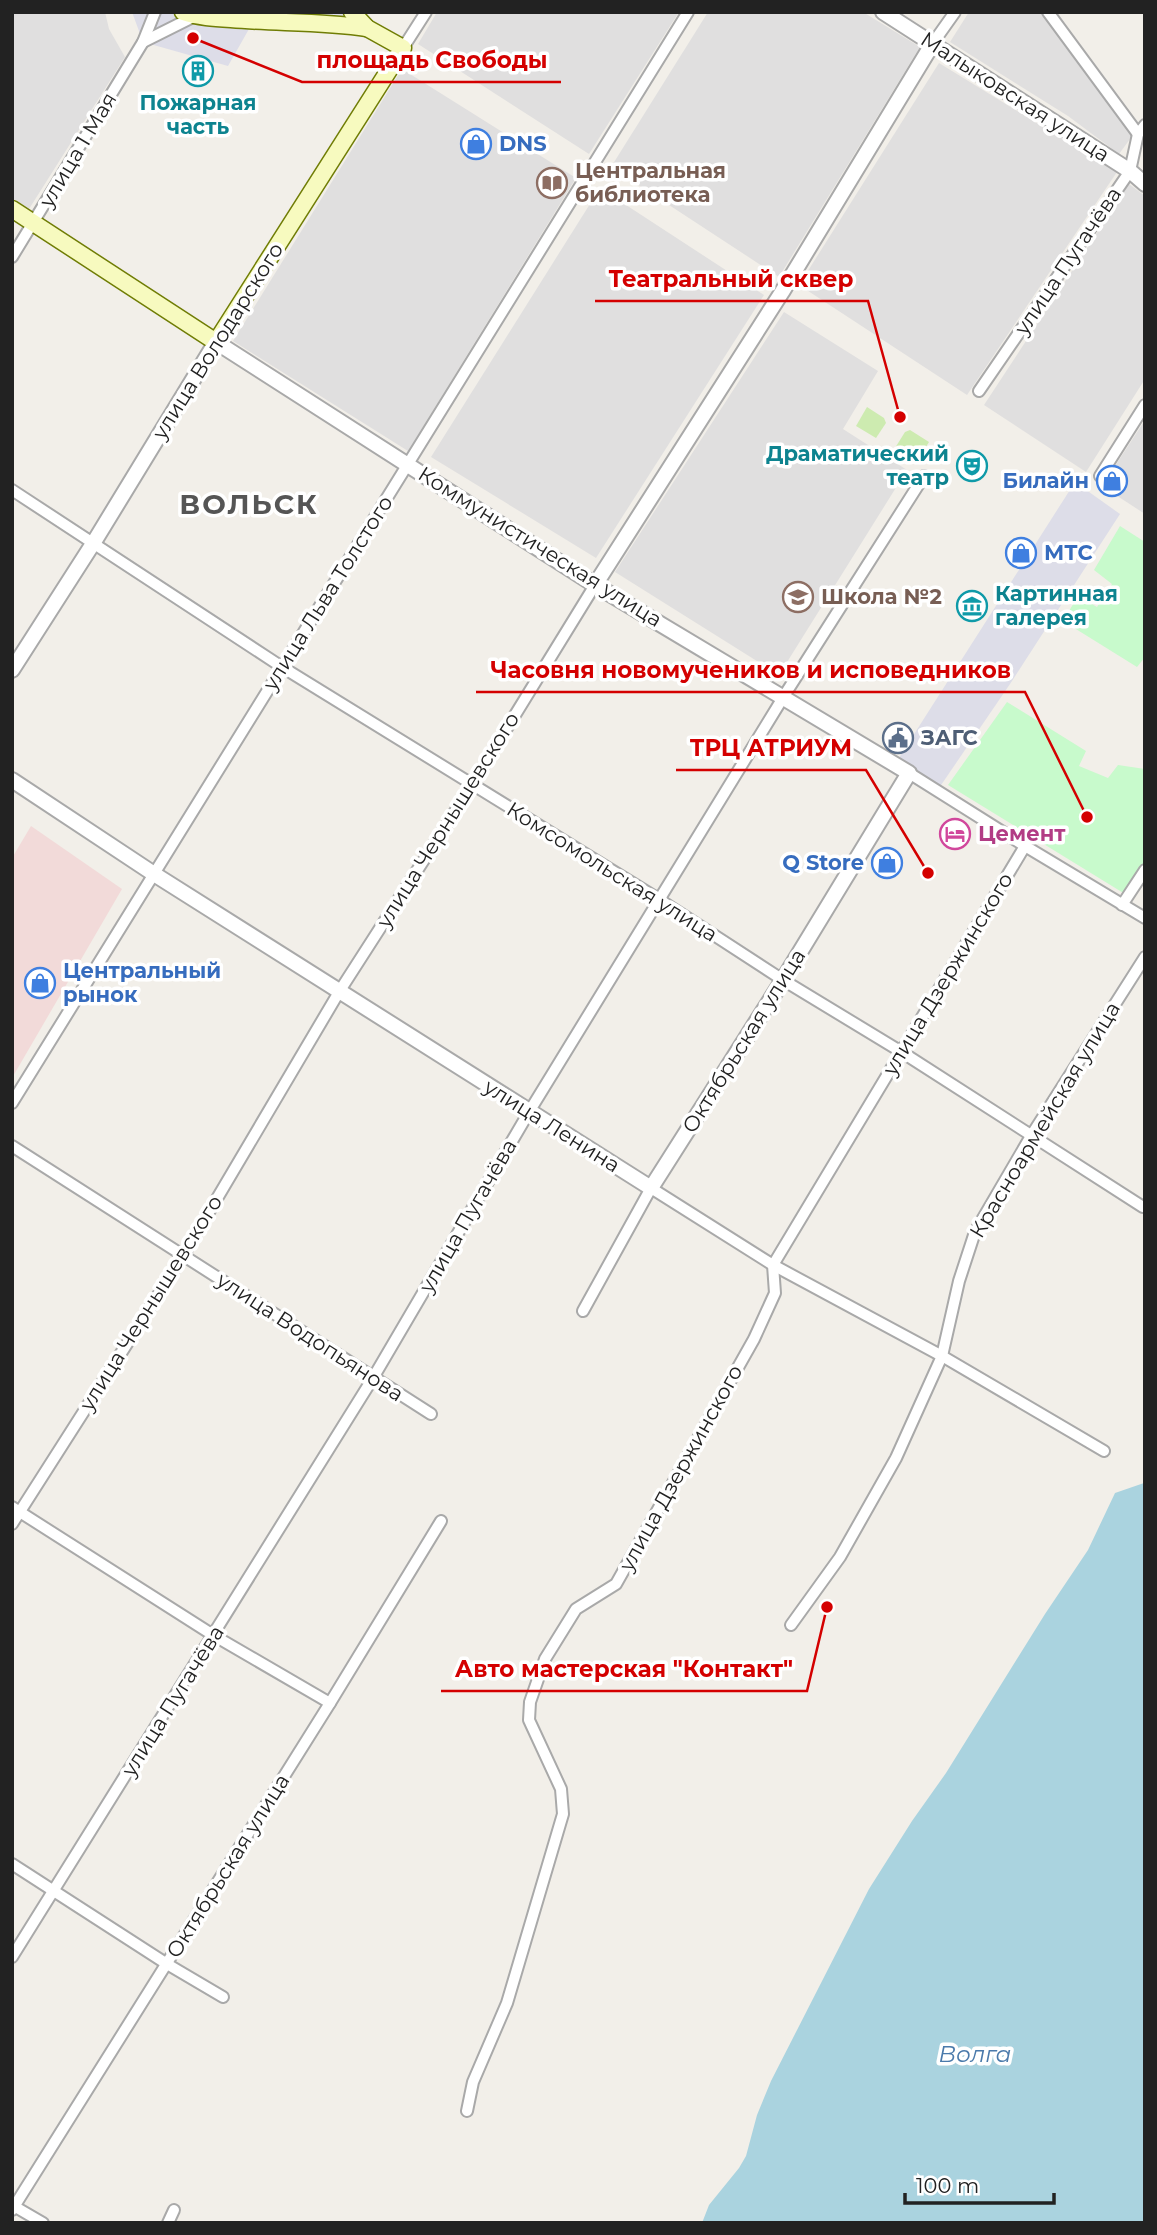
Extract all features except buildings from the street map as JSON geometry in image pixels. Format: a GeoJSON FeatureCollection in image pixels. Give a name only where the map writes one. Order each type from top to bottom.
{"type":"FeatureCollection","features":[{"type":"Feature","properties":{"kind":"main road"},"geometry":{"type":"LineString","coordinates":[[324,23],[334,18],[338,12]]}},
{"type":"Feature","properties":{"kind":"main road"},"geometry":{"type":"LineString","coordinates":[[352,12],[367,27],[403,48]]}},
{"type":"Feature","properties":{"kind":"main road"},"geometry":{"type":"LineString","coordinates":[[189,14],[367,27]]}},
{"type":"Feature","properties":{"kind":"main road","name":"улица Володарского"},"geometry":{"type":"LineString","coordinates":[[216,342],[403,48]]}},
{"type":"Feature","properties":{"kind":"main road","name":"Коммунистическая улица"},"geometry":{"type":"LineString","coordinates":[[12,209],[216,342]]}},
{"type":"Feature","properties":{"kind":"street","name":"улица 1 Мая"},"geometry":{"type":"LineString","coordinates":[[12,257],[143,42],[155,12]]}},
{"type":"Feature","properties":{"kind":"street","name":"улица Володарского"},"geometry":{"type":"LineString","coordinates":[[403,48],[426,12]]}},
{"type":"Feature","properties":{"kind":"street","name":"улица Льва Толстого"},"geometry":{"type":"LineString","coordinates":[[12,1102],[688,12]]}},
{"type":"Feature","properties":{"kind":"street","name":"Малыковская улица"},"geometry":{"type":"LineString","coordinates":[[883,12],[1130,171],[1145,184]]}},
{"type":"Feature","properties":{"kind":"street","name":"улица Чернышевского"},"geometry":{"type":"LineString","coordinates":[[12,1524],[16,1510],[183,1256],[339,992],[782,292],[933,43],[955,12]]}},
{"type":"Feature","properties":{"kind":"street"},"geometry":{"type":"LineString","coordinates":[[1048,12],[1141,130]]}},
{"type":"Feature","properties":{"kind":"street"},"geometry":{"type":"LineString","coordinates":[[143,42],[189,14]]}},
{"type":"Feature","properties":{"kind":"street","name":"улица Пугачёва"},"geometry":{"type":"LineString","coordinates":[[979,391],[1130,171],[1141,130]]}},
{"type":"Feature","properties":{"kind":"street","name":"улица Володарского"},"geometry":{"type":"LineString","coordinates":[[12,670],[216,342]]}},
{"type":"Feature","properties":{"kind":"street","name":"Коммунистическая улица"},"geometry":{"type":"LineString","coordinates":[[216,342],[596,585],[784,696],[1145,918]]}},
{"type":"Feature","properties":{"kind":"street"},"geometry":{"type":"LineString","coordinates":[[1100,476],[1145,405]]}},
{"type":"Feature","properties":{"kind":"street","name":"улица Пугачёва"},"geometry":{"type":"LineString","coordinates":[[12,1957],[373,1378],[529,1112],[784,696],[924,476]]}},
{"type":"Feature","properties":{"kind":"street","name":"Комсомольская улица"},"geometry":{"type":"LineString","coordinates":[[12,490],[282,667],[660,900],[1143,1207]]}},
{"type":"Feature","properties":{"kind":"street","name":"Октябрьская улица"},"geometry":{"type":"LineString","coordinates":[[583,1311],[651,1188],[783,980],[909,773]]}},
{"type":"Feature","properties":{"kind":"street","name":"улица Ленина"},"geometry":{"type":"LineString","coordinates":[[12,780],[339,992],[773,1265],[942,1356],[1104,1451]]}},
{"type":"Feature","properties":{"kind":"street","name":"улица Дзержинского"},"geometry":{"type":"LineString","coordinates":[[467,2111],[474,2082],[507,2003],[563,1814],[561,1789],[529,1720],[530,1702],[545,1659],[576,1609],[616,1584],[754,1339],[775,1293],[773,1265],[1025,846]]}},
{"type":"Feature","properties":{"kind":"street"},"geometry":{"type":"LineString","coordinates":[[1122,905],[1145,870]]}},
{"type":"Feature","properties":{"kind":"street","name":"Красноармейская улица"},"geometry":{"type":"LineString","coordinates":[[791,1625],[840,1557],[896,1458],[942,1356],[959,1281],[975,1232],[1031,1136],[1145,957]]}},
{"type":"Feature","properties":{"kind":"street","name":"улица Водопьянова"},"geometry":{"type":"LineString","coordinates":[[12,1146],[431,1414]]}},
{"type":"Feature","properties":{"kind":"street"},"geometry":{"type":"LineString","coordinates":[[16,1510],[213,1635],[330,1703]]}},
{"type":"Feature","properties":{"kind":"street","name":"Октябрьская улица"},"geometry":{"type":"LineString","coordinates":[[13,2207],[442,1521]]}},
{"type":"Feature","properties":{"kind":"street"},"geometry":{"type":"LineString","coordinates":[[12,1864],[223,1997]]}},
{"type":"Feature","properties":{"kind":"street"},"geometry":{"type":"LineString","coordinates":[[13,2207],[43,2223]]}},
{"type":"Feature","properties":{"kind":"street"},"geometry":{"type":"LineString","coordinates":[[168,2223],[174,2210]]}},
{"type":"Feature","properties":{"kind":"shaded area"},"geometry":{"type":"Polygon","coordinates":[[[12,12],[105,12],[109,29],[125,57],[29,209],[12,198],[12,12]]]}},
{"type":"Feature","properties":{"kind":"shaded area"},"geometry":{"type":"Polygon","coordinates":[[[132,12],[232,12],[320,16],[323,12],[360,12],[348,33],[249,29],[228,66],[143,42],[132,12]]]}},
{"type":"Feature","properties":{"kind":"shaded area"},"geometry":{"type":"Polygon","coordinates":[[[437,12],[679,12],[589,154],[418,44],[437,12]]]}},
{"type":"Feature","properties":{"kind":"shaded area"},"geometry":{"type":"Polygon","coordinates":[[[708,12],[863,12],[920,47],[779,277],[611,167],[708,12]]]}},
{"type":"Feature","properties":{"kind":"shaded area"},"geometry":{"type":"Polygon","coordinates":[[[969,12],[1043,12],[1133,135],[1119,154],[1068,116],[950,42],[969,12]]]}},
{"type":"Feature","properties":{"kind":"shaded area"},"geometry":{"type":"Polygon","coordinates":[[[939,63],[1117,172],[967,395],[799,285],[939,63]]]}},
{"type":"Feature","properties":{"kind":"shaded area"},"geometry":{"type":"Polygon","coordinates":[[[402,69],[576,178],[408,451],[233,341],[402,69]]]}},
{"type":"Feature","properties":{"kind":"shaded area"},"geometry":{"type":"Polygon","coordinates":[[[1129,184],[1145,196],[1145,379],[1086,472],[984,405],[1129,184]]]}},
{"type":"Feature","properties":{"kind":"shaded area"},"geometry":{"type":"Polygon","coordinates":[[[600,188],[764,295],[596,558],[431,457],[600,188]]]}},
{"type":"Feature","properties":{"kind":"shaded area"},"geometry":{"type":"Polygon","coordinates":[[[784,312],[878,371],[843,429],[907,470],[779,675],[615,572],[784,312]]]}},
{"type":"Feature","properties":{"kind":"shaded area"},"geometry":{"type":"Polygon","coordinates":[[[1145,420],[1145,514],[1102,486],[1145,420]]]}},
{"type":"Feature","properties":{"kind":"shaded area"},"geometry":{"type":"Polygon","coordinates":[[[1075,482],[1120,514],[937,791],[895,764],[1075,482]]]}},
{"type":"Feature","properties":{"kind":"shaded area","name":"Центральный рынок"},"geometry":{"type":"Polygon","coordinates":[[[31,826],[122,889],[12,1078],[12,858],[31,826]]]}},
{"type":"Feature","properties":{"kind":"green space"},"geometry":{"type":"Polygon","coordinates":[[[867,407],[884,418],[886,423],[876,438],[856,426],[867,407]]]}},
{"type":"Feature","properties":{"kind":"green space"},"geometry":{"type":"Polygon","coordinates":[[[910,430],[929,442],[919,458],[910,453],[908,456],[895,448],[905,432],[910,430]]]}},
{"type":"Feature","properties":{"kind":"green space"},"geometry":{"type":"Polygon","coordinates":[[[1120,526],[1145,542],[1145,657],[1137,667],[1063,621],[1078,596],[1097,607],[1112,584],[1094,570],[1120,526]]]}},
{"type":"Feature","properties":{"kind":"green space"},"geometry":{"type":"Polygon","coordinates":[[[1007,702],[1086,751],[1079,766],[1108,778],[1118,765],[1145,769],[1145,863],[1125,894],[948,785],[1007,702]]]}},
{"type":"Feature","properties":{"kind":"water","name":"Волга"},"geometry":{"type":"Polygon","coordinates":[[[1145,1480],[1145,2223],[702,2223],[709,2205],[746,2156],[757,2115],[771,2081],[869,1889],[1088,1550],[1115,1493],[1144,1483],[1145,1480]]]}},
{"type":"Feature","properties":{"kind":"place","name":"площадь Свободы"},"geometry":{"type":"Point","coordinates":[193,38]}},
{"type":"Feature","properties":{"kind":"place","name":"Пожарная часть"},"geometry":{"type":"Point","coordinates":[198,71]}},
{"type":"Feature","properties":{"kind":"place","name":"DNS"},"geometry":{"type":"Point","coordinates":[476,144]}},
{"type":"Feature","properties":{"kind":"place","name":"Центральная библиотека"},"geometry":{"type":"Point","coordinates":[552,183]}},
{"type":"Feature","properties":{"kind":"place","name":"Театральный сквер"},"geometry":{"type":"Point","coordinates":[900,417]}},
{"type":"Feature","properties":{"kind":"place","name":"Драматический театр"},"geometry":{"type":"Point","coordinates":[972,466]}},
{"type":"Feature","properties":{"kind":"place","name":"Билайн"},"geometry":{"type":"Point","coordinates":[1112,481]}},
{"type":"Feature","properties":{"kind":"place","name":"МТС"},"geometry":{"type":"Point","coordinates":[1021,553]}},
{"type":"Feature","properties":{"kind":"place","name":"Школа №2"},"geometry":{"type":"Point","coordinates":[798,597]}},
{"type":"Feature","properties":{"kind":"place","name":"Картинная галерея"},"geometry":{"type":"Point","coordinates":[972,606]}},
{"type":"Feature","properties":{"kind":"place","name":"ЗАГС"},"geometry":{"type":"Point","coordinates":[898,738]}},
{"type":"Feature","properties":{"kind":"place","name":"Часовня новомучеников и исповедников"},"geometry":{"type":"Point","coordinates":[1087,817]}},
{"type":"Feature","properties":{"kind":"place","name":"Цемент"},"geometry":{"type":"Point","coordinates":[955,834]}},
{"type":"Feature","properties":{"kind":"place","name":"Q Store"},"geometry":{"type":"Point","coordinates":[887,863]}},
{"type":"Feature","properties":{"kind":"place","name":"ТРЦ АТРИУМ"},"geometry":{"type":"Point","coordinates":[928,873]}},
{"type":"Feature","properties":{"kind":"place","name":"Центральный рынок"},"geometry":{"type":"Point","coordinates":[40,983]}},
{"type":"Feature","properties":{"kind":"place","name":"Авто мастерская \"Контакт\""},"geometry":{"type":"Point","coordinates":[827,1607]}},
{"type":"Feature","properties":{"kind":"district","name":"ВОЛЬСК"},"geometry":{"type":"Point","coordinates":[249,504]}}]}
